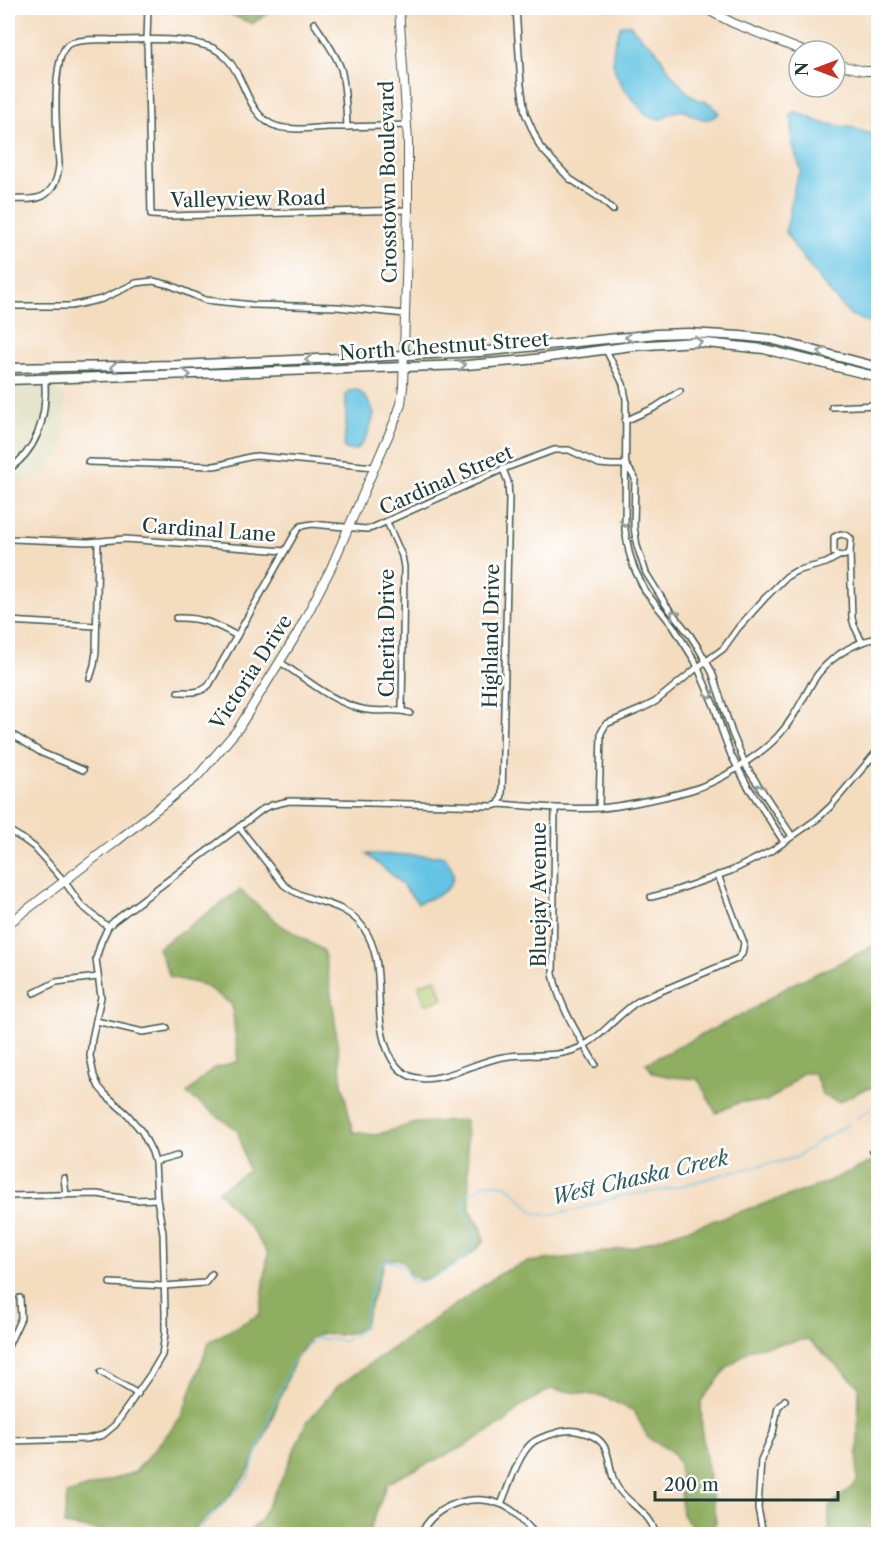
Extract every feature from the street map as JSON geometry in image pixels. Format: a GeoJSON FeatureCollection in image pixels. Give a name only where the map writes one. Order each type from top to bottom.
{"type":"FeatureCollection","features":[{"type":"Feature","properties":{"kind":"main road","name":"North Chestnut Street"},"geometry":{"type":"LineString","coordinates":[[8,368],[178,365],[404,356],[511,350],[647,335],[689,333],[770,339],[879,367]]}},
{"type":"Feature","properties":{"kind":"main road","name":"North Chestnut Street"},"geometry":{"type":"LineString","coordinates":[[8,380],[466,365],[664,343],[696,342],[764,349],[879,377]]}},
{"type":"Feature","properties":{"kind":"street","name":"Valleyview Road"},"geometry":{"type":"LineString","coordinates":[[148,8],[152,215],[408,210]]}},
{"type":"Feature","properties":{"kind":"street","name":"Crosstown Boulevard"},"geometry":{"type":"LineString","coordinates":[[399,8],[407,125],[408,210],[404,356]]}},
{"type":"Feature","properties":{"kind":"street"},"geometry":{"type":"LineString","coordinates":[[516,8],[525,113],[540,147],[570,179],[601,198],[613,210]]}},
{"type":"Feature","properties":{"kind":"street"},"geometry":{"type":"LineString","coordinates":[[704,8],[733,23],[787,44]]}},
{"type":"Feature","properties":{"kind":"street"},"geometry":{"type":"LineString","coordinates":[[314,24],[332,50],[340,68],[345,89],[347,127]]}},
{"type":"Feature","properties":{"kind":"street"},"geometry":{"type":"LineString","coordinates":[[8,199],[36,198],[52,189],[59,165],[57,137],[59,62],[69,43],[86,40],[147,40],[206,45],[216,50],[239,75],[261,118],[279,128],[407,125]]}},
{"type":"Feature","properties":{"kind":"street"},"geometry":{"type":"LineString","coordinates":[[847,66],[865,71],[879,71]]}},
{"type":"Feature","properties":{"kind":"street"},"geometry":{"type":"LineString","coordinates":[[8,306],[71,306],[102,299],[136,283],[153,280],[205,300],[253,305],[337,307],[405,314]]}},
{"type":"Feature","properties":{"kind":"street"},"geometry":{"type":"LineString","coordinates":[[606,350],[623,384],[626,399],[625,530],[634,568],[645,591],[674,627],[698,667],[738,769],[784,842]]}},
{"type":"Feature","properties":{"kind":"street","name":"Victoria Drive"},"geometry":{"type":"LineString","coordinates":[[8,924],[197,777],[238,729],[280,662],[331,568],[400,404],[404,356]]}},
{"type":"Feature","properties":{"kind":"street"},"geometry":{"type":"LineString","coordinates":[[8,470],[25,456],[36,440],[44,412],[45,380]]}},
{"type":"Feature","properties":{"kind":"street"},"geometry":{"type":"LineString","coordinates":[[625,421],[654,408],[680,392]]}},
{"type":"Feature","properties":{"kind":"street"},"geometry":{"type":"LineString","coordinates":[[832,407],[879,405]]}},
{"type":"Feature","properties":{"kind":"street","name":"Cardinal Street"},"geometry":{"type":"LineString","coordinates":[[348,527],[366,529],[387,522],[503,469],[554,450],[569,450],[599,464],[626,465]]}},
{"type":"Feature","properties":{"kind":"street"},"geometry":{"type":"LineString","coordinates":[[88,462],[214,466],[257,456],[374,467]]}},
{"type":"Feature","properties":{"kind":"street"},"geometry":{"type":"LineString","coordinates":[[626,465],[635,478],[634,527],[637,546],[646,573],[690,635],[712,672],[732,733],[745,763],[792,836]]}},
{"type":"Feature","properties":{"kind":"street","name":"Highland Drive"},"geometry":{"type":"LineString","coordinates":[[499,804],[502,795],[509,499],[508,482],[503,469]]}},
{"type":"Feature","properties":{"kind":"street","name":"Cherita Drive"},"geometry":{"type":"LineString","coordinates":[[387,522],[402,556],[404,567],[402,711]]}},
{"type":"Feature","properties":{"kind":"street","name":"Cardinal Lane"},"geometry":{"type":"LineString","coordinates":[[8,537],[98,542],[125,539],[285,551],[297,530],[304,524],[348,527]]}},
{"type":"Feature","properties":{"kind":"street"},"geometry":{"type":"LineString","coordinates":[[839,556],[834,553],[834,537],[845,534],[850,538],[852,618],[862,642]]}},
{"type":"Feature","properties":{"kind":"street"},"geometry":{"type":"LineString","coordinates":[[90,678],[95,659],[98,542]]}},
{"type":"Feature","properties":{"kind":"street"},"geometry":{"type":"LineString","coordinates":[[178,692],[197,692],[207,688],[285,551]]}},
{"type":"Feature","properties":{"kind":"street"},"geometry":{"type":"LineString","coordinates":[[599,808],[603,727],[655,702],[723,649],[758,605],[786,577],[796,571],[826,563],[850,552]]}},
{"type":"Feature","properties":{"kind":"street"},"geometry":{"type":"LineString","coordinates":[[176,618],[205,620],[237,636]]}},
{"type":"Feature","properties":{"kind":"street"},"geometry":{"type":"LineString","coordinates":[[8,621],[96,626]]}},
{"type":"Feature","properties":{"kind":"street"},"geometry":{"type":"LineString","coordinates":[[555,808],[599,808],[637,803],[687,793],[721,779],[768,747],[793,718],[818,675],[835,658],[862,642],[879,638]]}},
{"type":"Feature","properties":{"kind":"street"},"geometry":{"type":"LineString","coordinates":[[280,662],[345,704],[364,710],[410,713]]}},
{"type":"Feature","properties":{"kind":"street"},"geometry":{"type":"LineString","coordinates":[[8,732],[42,753],[83,770]]}},
{"type":"Feature","properties":{"kind":"street"},"geometry":{"type":"LineString","coordinates":[[651,897],[731,871],[773,850],[817,819],[831,806],[879,750]]}},
{"type":"Feature","properties":{"kind":"street","name":"Bluejay Avenue"},"geometry":{"type":"LineString","coordinates":[[108,927],[263,809],[272,805],[289,801],[495,806],[499,804],[555,808],[553,974],[564,1011],[595,1064]]}},
{"type":"Feature","properties":{"kind":"street"},"geometry":{"type":"LineString","coordinates":[[239,827],[284,885],[303,897],[338,907],[352,916],[364,930],[376,955],[380,1020],[388,1053],[403,1073],[420,1079],[433,1079],[503,1057],[560,1055],[596,1037],[640,1000],[731,963],[741,956],[744,943],[718,875]]}},
{"type":"Feature","properties":{"kind":"street"},"geometry":{"type":"LineString","coordinates":[[8,830],[34,847],[88,912],[108,927],[96,959],[101,997],[90,1056],[94,1076],[105,1094],[128,1115],[142,1132],[155,1162],[163,1233],[165,1334],[162,1355],[138,1394],[115,1425],[104,1435],[87,1439],[8,1441]]}},
{"type":"Feature","properties":{"kind":"street"},"geometry":{"type":"LineString","coordinates":[[34,993],[56,982],[98,976]]}},
{"type":"Feature","properties":{"kind":"street"},"geometry":{"type":"LineString","coordinates":[[96,1022],[143,1032],[167,1028]]}},
{"type":"Feature","properties":{"kind":"street"},"geometry":{"type":"LineString","coordinates":[[155,1162],[177,1156]]}},
{"type":"Feature","properties":{"kind":"street"},"geometry":{"type":"LineString","coordinates":[[64,1178],[66,1195]]}},
{"type":"Feature","properties":{"kind":"street"},"geometry":{"type":"LineString","coordinates":[[8,1196],[97,1194],[135,1200],[158,1199]]}},
{"type":"Feature","properties":{"kind":"street"},"geometry":{"type":"LineString","coordinates":[[110,1283],[164,1286],[205,1283],[212,1274]]}},
{"type":"Feature","properties":{"kind":"street"},"geometry":{"type":"LineString","coordinates":[[8,1346],[21,1318],[20,1298]]}},
{"type":"Feature","properties":{"kind":"street"},"geometry":{"type":"LineString","coordinates":[[100,1372],[138,1394]]}},
{"type":"Feature","properties":{"kind":"street"},"geometry":{"type":"LineString","coordinates":[[763,1534],[758,1508],[761,1460],[773,1433],[778,1407],[785,1400]]}},
{"type":"Feature","properties":{"kind":"street"},"geometry":{"type":"LineString","coordinates":[[501,1504],[524,1452],[532,1443],[558,1432],[585,1432],[604,1446],[616,1485],[624,1498],[647,1517],[655,1534]]}},
{"type":"Feature","properties":{"kind":"street"},"geometry":{"type":"LineString","coordinates":[[421,1534],[440,1511],[451,1505],[473,1500],[501,1504],[514,1512],[535,1534]]}},
{"type":"Feature","properties":{"kind":"shaded area"},"geometry":{"type":"Polygon","coordinates":[[[8,380],[45,380],[65,398],[65,423],[60,456],[38,476],[8,488],[8,380]]]}},
{"type":"Feature","properties":{"kind":"green space"},"geometry":{"type":"Polygon","coordinates":[[[216,8],[275,8],[252,24],[216,8]]]}},
{"type":"Feature","properties":{"kind":"green space"},"geometry":{"type":"Polygon","coordinates":[[[240,890],[282,926],[324,951],[342,1083],[353,1132],[375,1135],[416,1123],[466,1120],[470,1209],[481,1228],[484,1241],[456,1265],[421,1280],[409,1274],[401,1260],[385,1260],[363,1327],[354,1332],[338,1335],[324,1333],[310,1338],[295,1360],[248,1472],[224,1502],[188,1534],[123,1534],[64,1525],[67,1494],[135,1472],[181,1418],[209,1342],[260,1314],[268,1253],[252,1230],[218,1191],[248,1171],[238,1131],[187,1094],[212,1069],[238,1061],[232,1005],[204,985],[170,977],[158,948],[240,890]]]}},
{"type":"Feature","properties":{"kind":"green space"},"geometry":{"type":"Polygon","coordinates":[[[878,944],[878,1089],[867,1088],[839,1102],[823,1096],[814,1073],[802,1073],[784,1090],[765,1102],[740,1102],[716,1113],[698,1079],[653,1073],[646,1063],[755,1008],[790,985],[878,944]]]}},
{"type":"Feature","properties":{"kind":"green space"},"geometry":{"type":"Polygon","coordinates":[[[436,979],[443,998],[424,1003],[420,984],[436,979]]]}},
{"type":"Feature","properties":{"kind":"green space"},"geometry":{"type":"Polygon","coordinates":[[[878,1159],[878,1534],[829,1534],[829,1507],[857,1482],[859,1386],[808,1339],[751,1349],[727,1368],[701,1401],[702,1433],[716,1522],[708,1534],[701,1534],[682,1515],[679,1464],[671,1451],[648,1438],[634,1411],[602,1396],[550,1389],[521,1406],[505,1422],[461,1448],[387,1484],[368,1534],[244,1534],[259,1522],[281,1481],[306,1423],[338,1386],[501,1273],[527,1262],[633,1247],[815,1187],[878,1159]]]}},
{"type":"Feature","properties":{"kind":"water"},"geometry":{"type":"Polygon","coordinates":[[[629,24],[654,47],[672,75],[687,92],[698,100],[711,104],[719,113],[705,119],[682,110],[658,119],[644,112],[621,83],[614,66],[616,37],[621,25],[629,24]]]}},
{"type":"Feature","properties":{"kind":"water"},"geometry":{"type":"Polygon","coordinates":[[[794,111],[822,123],[853,128],[878,136],[878,327],[849,314],[827,289],[785,231],[795,183],[801,171],[792,141],[793,123],[790,117],[794,111]]]}},
{"type":"Feature","properties":{"kind":"water"},"geometry":{"type":"Polygon","coordinates":[[[357,390],[368,400],[374,414],[370,428],[359,448],[345,449],[346,395],[349,391],[357,390]]]}},
{"type":"Feature","properties":{"kind":"water"},"geometry":{"type":"Polygon","coordinates":[[[366,854],[444,856],[452,869],[452,880],[446,890],[418,903],[396,878],[366,854]]]}},
{"type":"Feature","properties":{"kind":"waterway","name":"West Chaska Creek"},"geometry":{"type":"LineString","coordinates":[[857,1118],[878,1104]]}},
{"type":"Feature","properties":{"kind":"waterway","name":"West Chaska Creek"},"geometry":{"type":"LineString","coordinates":[[192,1534],[249,1477],[273,1406],[293,1361],[316,1338],[345,1341],[361,1330],[379,1266],[387,1260],[402,1266],[413,1282],[428,1280],[455,1266],[474,1247],[477,1233],[467,1219],[463,1207],[468,1195],[486,1183],[507,1185],[535,1213],[546,1215],[572,1211],[620,1196],[670,1189],[734,1171],[797,1157],[817,1142],[849,1124]]}}]}
